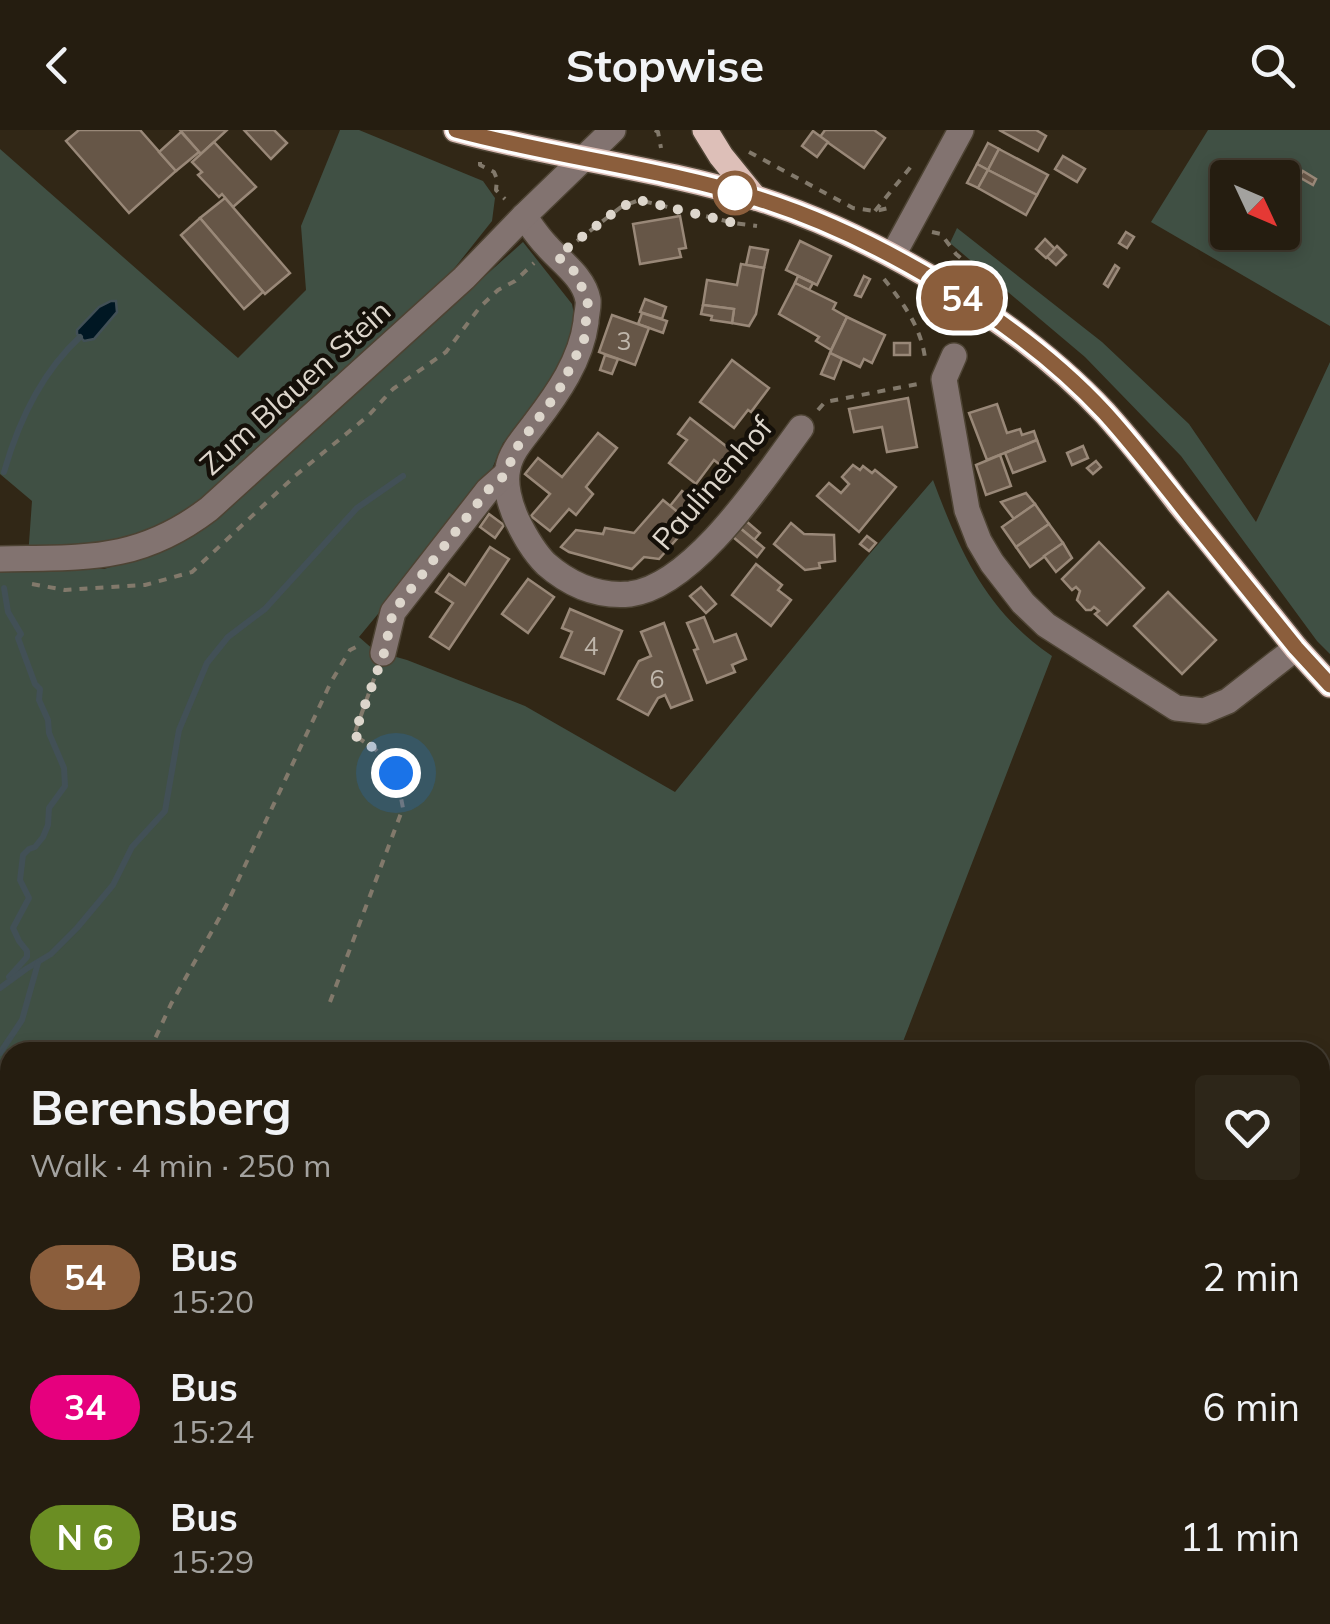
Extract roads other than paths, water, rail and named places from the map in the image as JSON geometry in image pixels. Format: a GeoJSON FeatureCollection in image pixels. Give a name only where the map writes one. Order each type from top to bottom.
{"type":"FeatureCollection","features":[{"type":"Feature","properties":{"kind":"main road"},"geometry":{"type":"LineString","coordinates":[[456,130],[755,198],[825,224],[887,265],[968,302],[1016,336],[1104,412],[1330,685]]}},
{"type":"Feature","properties":{"kind":"main road"},"geometry":{"type":"LineString","coordinates":[[705,130],[755,198]]}},
{"type":"Feature","properties":{"kind":"street","name":"Zum Blauen Stein"},"geometry":{"type":"LineString","coordinates":[[0,559],[100,557],[127,552],[191,523],[464,278],[612,130]]}},
{"type":"Feature","properties":{"kind":"street"},"geometry":{"type":"LineString","coordinates":[[887,265],[961,130]]}},
{"type":"Feature","properties":{"kind":"street"},"geometry":{"type":"LineString","coordinates":[[372,649],[393,612],[488,490],[506,474],[515,450],[558,392],[584,340],[588,300],[574,271],[545,245],[524,216]]}},
{"type":"Feature","properties":{"kind":"street"},"geometry":{"type":"LineString","coordinates":[[943,373],[967,510],[978,541],[1023,603],[1046,624],[1176,708],[1204,710],[1228,701],[1296,648]]}},
{"type":"Feature","properties":{"kind":"street","name":"Paulinenhof"},"geometry":{"type":"LineString","coordinates":[[506,474],[514,513],[524,535],[553,570],[584,589],[602,594],[639,592],[666,581],[694,560],[754,492],[802,428]]}},
{"type":"Feature","properties":{"kind":"water"},"geometry":{"type":"Polygon","coordinates":[[[116,301],[117,312],[94,339],[84,341],[77,330],[99,307],[116,301]]]}},
{"type":"Feature","properties":{"kind":"waterway"},"geometry":{"type":"LineString","coordinates":[[4,472],[33,399],[54,366],[80,337]]}},
{"type":"Feature","properties":{"kind":"waterway"},"geometry":{"type":"LineString","coordinates":[[0,988],[51,954],[77,928],[113,885],[132,847],[165,811],[179,730],[207,663],[228,637],[265,609],[357,508],[403,476]]}},
{"type":"Feature","properties":{"kind":"waterway"},"geometry":{"type":"LineString","coordinates":[[4,588],[8,612],[21,634],[18,638],[40,689],[39,700],[64,768],[65,786],[49,808],[43,837],[23,855],[20,880],[29,898],[13,928],[27,957],[9,977]]}},
{"type":"Feature","properties":{"kind":"waterway"},"geometry":{"type":"LineString","coordinates":[[7,1042],[22,1020],[38,963]]}}]}
